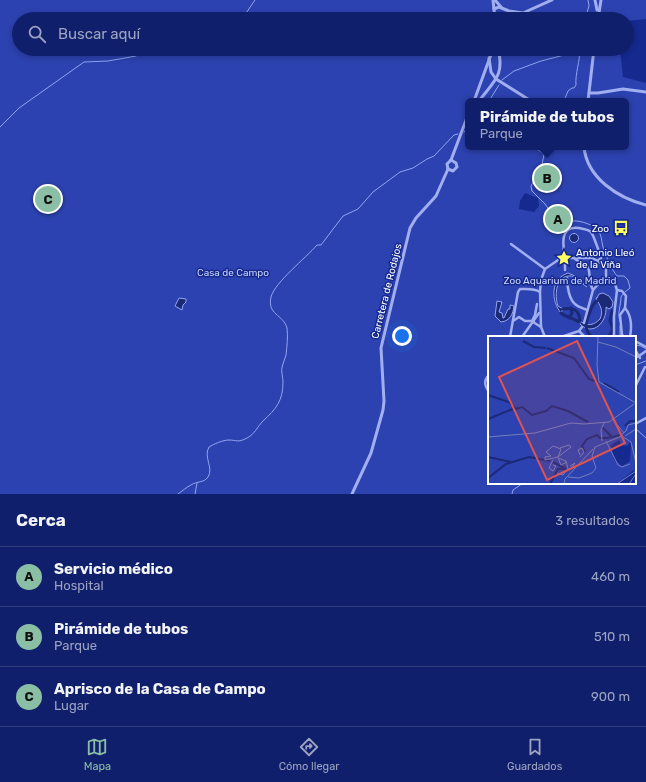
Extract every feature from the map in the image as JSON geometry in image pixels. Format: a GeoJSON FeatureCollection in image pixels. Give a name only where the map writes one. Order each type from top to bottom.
{"type":"FeatureCollection","features":[{"type":"Feature","properties":{"kind":"street"},"geometry":{"type":"LineString","coordinates":[[494,0],[502,8]]}},
{"type":"Feature","properties":{"kind":"street"},"geometry":{"type":"LineString","coordinates":[[494,0],[494,12]]}},
{"type":"Feature","properties":{"kind":"street"},"geometry":{"type":"LineString","coordinates":[[525,12],[552,0]]}},
{"type":"Feature","properties":{"kind":"street"},"geometry":{"type":"LineString","coordinates":[[595,0],[597,12]]}},
{"type":"Feature","properties":{"kind":"street"},"geometry":{"type":"LineString","coordinates":[[599,12],[601,0]]}},
{"type":"Feature","properties":{"kind":"street"},"geometry":{"type":"LineString","coordinates":[[494,9],[496,7],[516,12]]}},
{"type":"Feature","properties":{"kind":"street"},"geometry":{"type":"LineString","coordinates":[[481,98],[496,79],[501,68],[499,56]]}},
{"type":"Feature","properties":{"kind":"street"},"geometry":{"type":"LineString","coordinates":[[588,98],[593,56]]}},
{"type":"Feature","properties":{"kind":"street"},"geometry":{"type":"LineString","coordinates":[[489,58],[492,72],[496,79],[526,98]]}},
{"type":"Feature","properties":{"kind":"street"},"geometry":{"type":"LineString","coordinates":[[475,98],[489,58]]}},
{"type":"Feature","properties":{"kind":"street"},"geometry":{"type":"LineString","coordinates":[[589,93],[598,94],[623,89],[646,92]]}},
{"type":"Feature","properties":{"kind":"street"},"geometry":{"type":"LineString","coordinates":[[451,160],[456,163],[457,168],[453,171],[448,169],[446,166],[447,162],[451,160],[465,124]]}},
{"type":"Feature","properties":{"kind":"street"},"geometry":{"type":"LineString","coordinates":[[585,150],[589,166],[601,182],[617,193],[646,205]]}},
{"type":"Feature","properties":{"kind":"street","name":"Carretera de Rodajos"},"geometry":{"type":"LineString","coordinates":[[352,494],[371,453],[383,410],[384,401],[381,348],[410,228],[416,218],[436,196],[448,169]]}},
{"type":"Feature","properties":{"kind":"street"},"geometry":{"type":"LineString","coordinates":[[565,270],[563,239],[568,230],[576,228],[586,229],[593,235],[601,258],[598,261]]}},
{"type":"Feature","properties":{"kind":"street"},"geometry":{"type":"LineString","coordinates":[[511,244],[545,269]]}},
{"type":"Feature","properties":{"kind":"street"},"geometry":{"type":"LineString","coordinates":[[545,336],[541,327],[540,285],[545,269],[561,258],[592,258],[608,267],[606,278],[593,290],[584,323]]}},
{"type":"Feature","properties":{"kind":"street"},"geometry":{"type":"LineString","coordinates":[[575,258],[588,267],[590,272],[590,283],[593,290]]}},
{"type":"Feature","properties":{"kind":"street"},"geometry":{"type":"LineString","coordinates":[[567,278],[567,284],[572,302],[587,310]]}},
{"type":"Feature","properties":{"kind":"street"},"geometry":{"type":"LineString","coordinates":[[606,278],[614,281],[617,290],[614,316],[614,336]]}},
{"type":"Feature","properties":{"kind":"street"},"geometry":{"type":"LineString","coordinates":[[534,289],[540,285]]}},
{"type":"Feature","properties":{"kind":"street"},"geometry":{"type":"LineString","coordinates":[[510,336],[518,292],[520,289],[534,289],[540,292]]}},
{"type":"Feature","properties":{"kind":"street"},"geometry":{"type":"LineString","coordinates":[[617,290],[622,291],[626,296],[624,308],[620,315],[623,336]]}},
{"type":"Feature","properties":{"kind":"street"},"geometry":{"type":"LineString","coordinates":[[533,321],[537,304]]}},
{"type":"Feature","properties":{"kind":"street"},"geometry":{"type":"LineString","coordinates":[[624,308],[630,314],[630,336]]}},
{"type":"Feature","properties":{"kind":"street"},"geometry":{"type":"LineString","coordinates":[[523,336],[540,312]]}},
{"type":"Feature","properties":{"kind":"street"},"geometry":{"type":"LineString","coordinates":[[512,321],[519,317],[526,321],[533,321],[541,327]]}},
{"type":"Feature","properties":{"kind":"street"},"geometry":{"type":"LineString","coordinates":[[566,336],[579,331],[582,327]]}},
{"type":"Feature","properties":{"kind":"street"},"geometry":{"type":"LineString","coordinates":[[579,331],[583,336]]}},
{"type":"Feature","properties":{"kind":"street"},"geometry":{"type":"LineString","coordinates":[[636,342],[646,347]]}},
{"type":"Feature","properties":{"kind":"street"},"geometry":{"type":"LineString","coordinates":[[636,350],[639,357]]}},
{"type":"Feature","properties":{"kind":"street"},"geometry":{"type":"LineString","coordinates":[[636,358],[646,351]]}},
{"type":"Feature","properties":{"kind":"street"},"geometry":{"type":"LineString","coordinates":[[636,385],[645,368],[643,364]]}},
{"type":"Feature","properties":{"kind":"street"},"geometry":{"type":"LineString","coordinates":[[488,376],[485,382],[488,390]]}},
{"type":"Feature","properties":{"kind":"street"},"geometry":{"type":"LineString","coordinates":[[636,423],[646,418]]}},
{"type":"Feature","properties":{"kind":"green space","name":"Casa de Campo"},"geometry":{"type":"Polygon","coordinates":[[[0,0],[646,0],[646,19],[634,20],[634,12],[12,12],[12,56],[621,56],[623,77],[646,83],[646,494],[0,494],[0,0]],[[525,193],[520,201],[519,209],[534,212],[539,206],[538,198],[525,193]]]}},
{"type":"Feature","properties":{"kind":"shaded area"},"geometry":{"type":"Polygon","coordinates":[[[572,234],[576,234],[578,238],[576,242],[572,242],[570,240],[570,236],[572,234]]]}},
{"type":"Feature","properties":{"kind":"shaded area"},"geometry":{"type":"Polygon","coordinates":[[[568,273],[575,276],[587,287],[572,276],[562,278],[556,291],[558,306],[563,309],[561,313],[555,303],[555,285],[562,276],[568,273]]]}},
{"type":"Feature","properties":{"kind":"shaded area"},"geometry":{"type":"Polygon","coordinates":[[[603,293],[609,296],[613,302],[612,307],[609,309],[606,307],[604,318],[598,326],[590,329],[585,328],[580,324],[580,321],[586,324],[591,324],[600,319],[602,311],[596,298],[599,294],[603,293]]]}},
{"type":"Feature","properties":{"kind":"shaded area"},"geometry":{"type":"Polygon","coordinates":[[[179,298],[186,299],[182,310],[175,306],[179,298]]]}},
{"type":"Feature","properties":{"kind":"shaded area"},"geometry":{"type":"Polygon","coordinates":[[[497,301],[502,302],[499,312],[502,313],[503,318],[508,309],[510,309],[510,305],[514,306],[513,312],[507,320],[501,322],[495,316],[497,301]]]}},
{"type":"Feature","properties":{"kind":"waterway"},"geometry":{"type":"LineString","coordinates":[[247,12],[255,0]]}},
{"type":"Feature","properties":{"kind":"waterway"},"geometry":{"type":"LineString","coordinates":[[587,12],[589,6],[588,0]]}},
{"type":"Feature","properties":{"kind":"waterway"},"geometry":{"type":"LineString","coordinates":[[0,127],[19,108],[84,62],[108,61],[136,56]]}},
{"type":"Feature","properties":{"kind":"waterway"},"geometry":{"type":"LineString","coordinates":[[502,80],[514,71],[541,61],[560,56]]}},
{"type":"Feature","properties":{"kind":"waterway"},"geometry":{"type":"LineString","coordinates":[[565,98],[568,91],[576,85],[579,56]]}},
{"type":"Feature","properties":{"kind":"waterway"},"geometry":{"type":"LineString","coordinates":[[491,98],[499,85]]}},
{"type":"Feature","properties":{"kind":"waterway"},"geometry":{"type":"LineString","coordinates":[[178,494],[189,486],[204,480],[210,474],[207,455],[209,447],[224,441],[244,440],[250,436],[272,413],[280,400],[283,389],[282,366],[286,355],[287,328],[285,323],[273,311],[270,303],[271,297],[278,284],[317,245],[321,245],[343,216],[358,209],[373,192],[400,172],[413,168],[434,156],[454,135],[458,134]]}},
{"type":"Feature","properties":{"kind":"waterway"},"geometry":{"type":"LineString","coordinates":[[538,150],[544,154],[542,165],[531,186],[532,191],[550,211],[549,219],[553,231],[560,230],[567,223],[573,221],[584,222],[593,226]]}},
{"type":"Feature","properties":{"kind":"waterway"},"geometry":{"type":"LineString","coordinates":[[595,227],[600,234],[604,250],[613,270],[617,276],[624,276],[628,280],[630,288],[625,292]]}},
{"type":"Feature","properties":{"kind":"waterway"},"geometry":{"type":"LineString","coordinates":[[620,321],[619,312],[621,297],[623,294]]}},
{"type":"Feature","properties":{"kind":"waterway"},"geometry":{"type":"LineString","coordinates":[[591,336],[587,331],[586,325],[592,306],[597,301]]}},
{"type":"Feature","properties":{"kind":"waterway"},"geometry":{"type":"LineString","coordinates":[[563,309],[570,308],[575,310],[580,321]]}},
{"type":"Feature","properties":{"kind":"waterway"},"geometry":{"type":"LineString","coordinates":[[569,318],[572,313],[571,308]]}},
{"type":"Feature","properties":{"kind":"waterway"},"geometry":{"type":"LineString","coordinates":[[608,336],[613,329],[610,321],[612,311]]}},
{"type":"Feature","properties":{"kind":"waterway"},"geometry":{"type":"LineString","coordinates":[[561,313],[579,322]]}},
{"type":"Feature","properties":{"kind":"waterway"},"geometry":{"type":"LineString","coordinates":[[620,326],[620,336]]}},
{"type":"Feature","properties":{"kind":"waterway"},"geometry":{"type":"LineString","coordinates":[[636,345],[646,349]]}},
{"type":"Feature","properties":{"kind":"waterway"},"geometry":{"type":"LineString","coordinates":[[636,365],[646,361]]}},
{"type":"Feature","properties":{"kind":"waterway"},"geometry":{"type":"LineString","coordinates":[[636,429],[646,438]]}},
{"type":"Feature","properties":{"kind":"waterway"},"geometry":{"type":"LineString","coordinates":[[195,494],[197,483]]}},
{"type":"Feature","properties":{"kind":"waterway"},"geometry":{"type":"LineString","coordinates":[[512,494],[513,490],[522,484]]}},
{"type":"Feature","properties":{"kind":"place","name":"Pirámide de tubos"},"geometry":{"type":"Point","coordinates":[547,178]}},
{"type":"Feature","properties":{"kind":"place","name":"Aprisco de la Casa de Campo"},"geometry":{"type":"Point","coordinates":[48,199]}},
{"type":"Feature","properties":{"kind":"place","name":"Servicio médico"},"geometry":{"type":"Point","coordinates":[558,219]}},
{"type":"Feature","properties":{"kind":"place","name":"Zoo"},"geometry":{"type":"Point","coordinates":[621,228]}},
{"type":"Feature","properties":{"kind":"place","name":"Antonio Lleó de la Viña"},"geometry":{"type":"Point","coordinates":[564,258]}},
{"type":"Feature","properties":{"kind":"park label","name":"Zoo Aquarium de Madrid"},"geometry":{"type":"Point","coordinates":[560,280]}}]}
